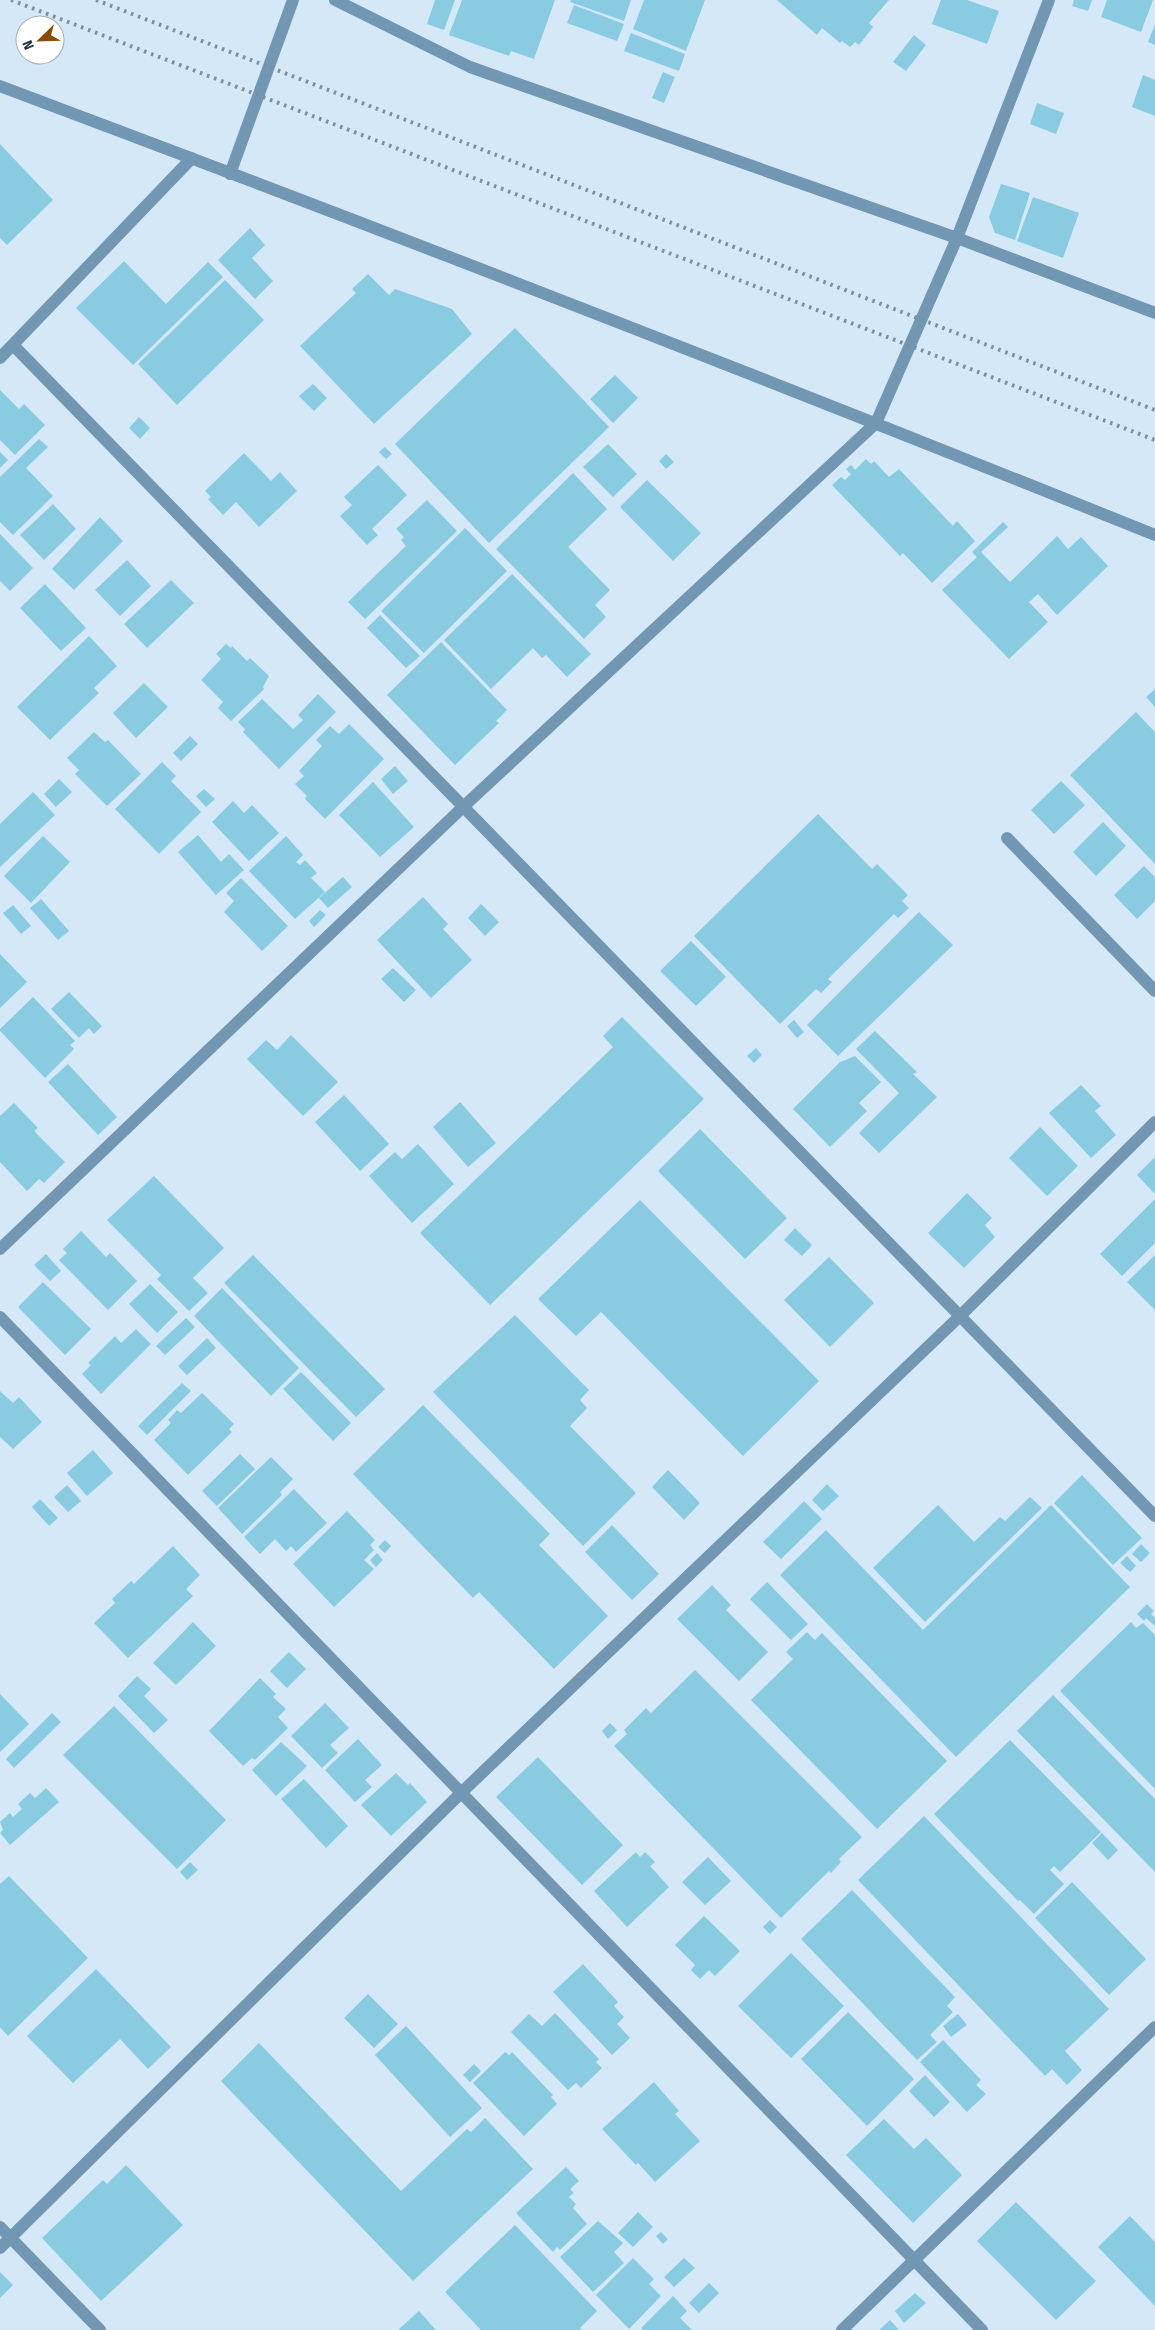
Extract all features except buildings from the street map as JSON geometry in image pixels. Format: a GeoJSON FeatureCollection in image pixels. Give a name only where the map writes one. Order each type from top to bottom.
{"type":"FeatureCollection","features":[{"type":"Feature","properties":{"kind":"street"},"geometry":{"type":"LineString","coordinates":[[230,174],[293,0]]}},
{"type":"Feature","properties":{"kind":"street"},"geometry":{"type":"LineString","coordinates":[[335,0],[470,67],[957,238],[1155,313]]}},
{"type":"Feature","properties":{"kind":"street"},"geometry":{"type":"LineString","coordinates":[[0,1249],[462,808],[876,423],[957,238],[1049,0]]}},
{"type":"Feature","properties":{"kind":"street"},"geometry":{"type":"LineString","coordinates":[[0,86],[192,158],[876,423],[1155,535]]}},
{"type":"Feature","properties":{"kind":"street"},"geometry":{"type":"LineString","coordinates":[[0,358],[192,158]]}},
{"type":"Feature","properties":{"kind":"street"},"geometry":{"type":"LineString","coordinates":[[13,345],[462,808],[1155,1516]]}},
{"type":"Feature","properties":{"kind":"street"},"geometry":{"type":"LineString","coordinates":[[1007,838],[1155,991]]}},
{"type":"Feature","properties":{"kind":"street"},"geometry":{"type":"LineString","coordinates":[[0,2248],[462,1792],[959,1317],[1155,1122]]}},
{"type":"Feature","properties":{"kind":"street"},"geometry":{"type":"LineString","coordinates":[[0,1317],[982,2330]]}},
{"type":"Feature","properties":{"kind":"street"},"geometry":{"type":"LineString","coordinates":[[842,2330],[1155,2027]]}},
{"type":"Feature","properties":{"kind":"street"},"geometry":{"type":"LineString","coordinates":[[0,2227],[100,2330]]}},
{"type":"Feature","properties":{"kind":"railway"},"geometry":{"type":"LineString","coordinates":[[11,0],[1155,440]]}},
{"type":"Feature","properties":{"kind":"railway"},"geometry":{"type":"LineString","coordinates":[[96,0],[1155,410]]}}]}
